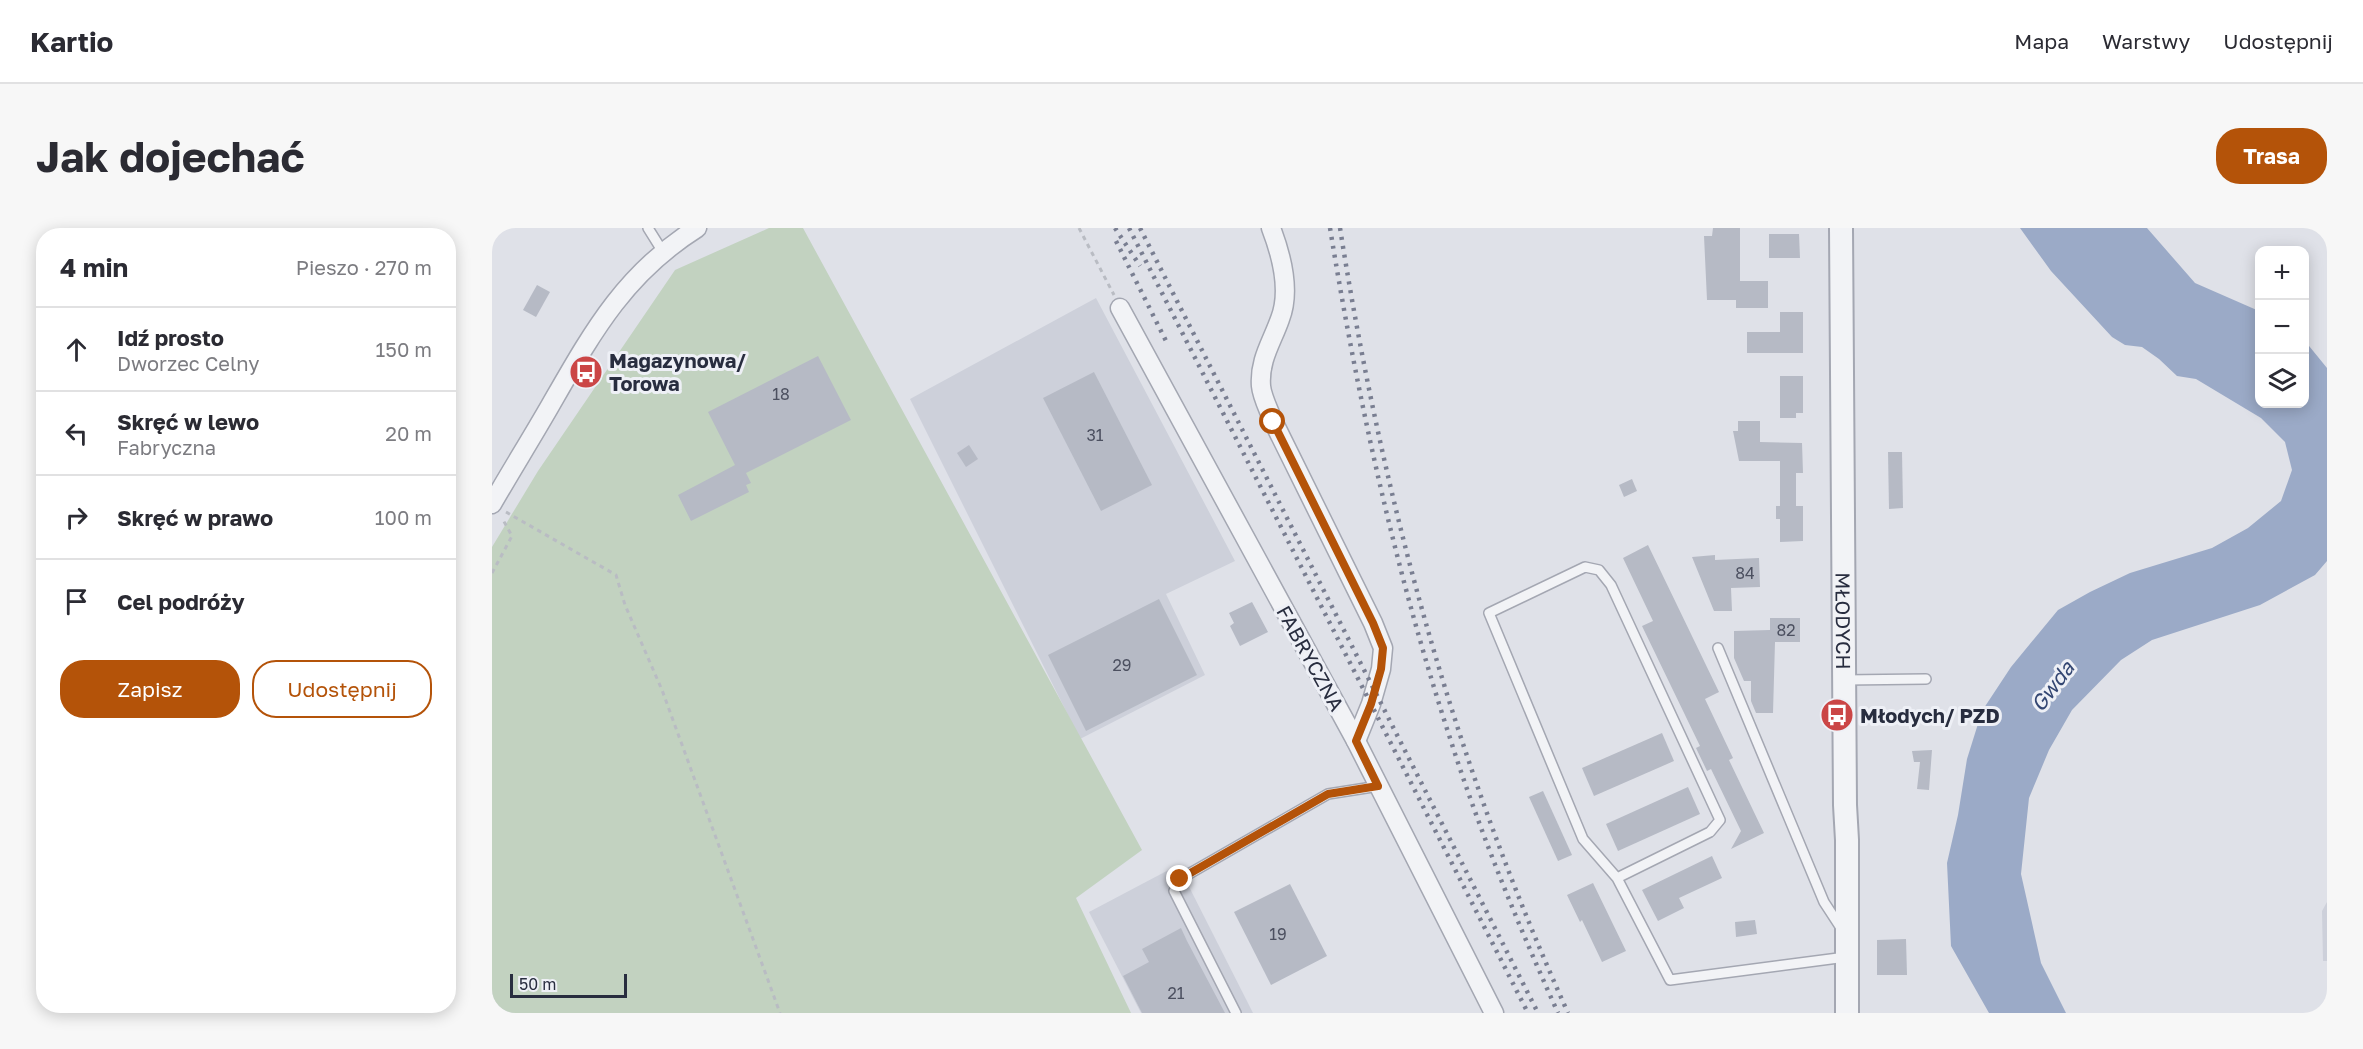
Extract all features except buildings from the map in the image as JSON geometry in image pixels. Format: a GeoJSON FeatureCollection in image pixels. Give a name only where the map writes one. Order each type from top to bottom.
{"type":"FeatureCollection","features":[{"type":"Feature","properties":{"kind":"street"},"geometry":{"type":"LineString","coordinates":[[492,504],[610,307],[634,279],[663,252],[697,228]]}},
{"type":"Feature","properties":{"kind":"street"},"geometry":{"type":"LineString","coordinates":[[1271,228],[1280,251],[1284,287],[1282,317],[1263,357],[1261,387],[1273,422],[1373,623],[1383,648],[1375,691],[1356,741]]}},
{"type":"Feature","properties":{"kind":"street","name":"MŁODYCH"},"geometry":{"type":"LineString","coordinates":[[1841,228],[1847,1013]]}},
{"type":"Feature","properties":{"kind":"street","name":"FABRYCZNA"},"geometry":{"type":"LineString","coordinates":[[1120,308],[1356,741],[1494,1013]]}},
{"type":"Feature","properties":{"kind":"lane"},"geometry":{"type":"LineString","coordinates":[[648,228],[663,252]]}},
{"type":"Feature","properties":{"kind":"lane"},"geometry":{"type":"LineString","coordinates":[[1617,878],[1710,832],[1720,820],[1611,585],[1599,570],[1585,567],[1489,613],[1583,839],[1617,878],[1670,980],[1846,946],[1824,902],[1718,648]]}},
{"type":"Feature","properties":{"kind":"lane"},"geometry":{"type":"LineString","coordinates":[[1844,680],[1926,679]]}},
{"type":"Feature","properties":{"kind":"lane"},"geometry":{"type":"LineString","coordinates":[[1236,1013],[1174,891],[1180,879],[1328,794],[1378,786]]}},
{"type":"Feature","properties":{"kind":"path"},"geometry":{"type":"LineString","coordinates":[[1079,228],[1120,308]]}},
{"type":"Feature","properties":{"kind":"path"},"geometry":{"type":"LineString","coordinates":[[492,504],[512,536],[492,573]]}},
{"type":"Feature","properties":{"kind":"path"},"geometry":{"type":"LineString","coordinates":[[492,504],[616,575],[625,605],[663,690],[780,1013]]}},
{"type":"Feature","properties":{"kind":"shaded area"},"geometry":{"type":"Polygon","coordinates":[[[1096,298],[1235,561],[1166,594],[1205,675],[1080,739],[910,399],[1096,298]]]}},
{"type":"Feature","properties":{"kind":"shaded area"},"geometry":{"type":"Polygon","coordinates":[[[1178,865],[1253,1013],[1141,1013],[1089,912],[1178,865]]]}},
{"type":"Feature","properties":{"kind":"shaded area"},"geometry":{"type":"Polygon","coordinates":[[[2327,902],[2327,961],[2323,961],[2322,911],[2327,902]]]}},
{"type":"Feature","properties":{"kind":"green space"},"geometry":{"type":"Polygon","coordinates":[[[769,228],[803,228],[1142,850],[1076,898],[1131,1013],[492,1013],[492,547],[538,471],[675,270],[769,228]]]}},
{"type":"Feature","properties":{"kind":"water","name":"Gwda"},"geometry":{"type":"Polygon","coordinates":[[[2020,228],[2147,228],[2195,283],[2255,309],[2255,408],[2309,408],[2309,346],[2327,368],[2327,561],[2315,575],[2260,605],[2152,640],[2121,660],[2072,710],[2049,750],[2029,798],[2021,874],[2041,963],[2066,1013],[1989,1013],[1951,946],[1947,863],[1967,759],[1982,711],[2011,667],[2058,610],[2130,573],[2212,548],[2248,528],[2281,501],[2292,470],[2285,442],[2261,418],[2196,379],[2177,376],[2142,347],[2125,345],[2112,337],[2051,271],[2020,228]]]}},
{"type":"Feature","properties":{"kind":"railway"},"geometry":{"type":"LineString","coordinates":[[1115,228],[1140,266]]}},
{"type":"Feature","properties":{"kind":"railway"},"geometry":{"type":"LineString","coordinates":[[1129,228],[1528,1013]]}},
{"type":"Feature","properties":{"kind":"railway"},"geometry":{"type":"LineString","coordinates":[[1140,228],[1538,1013]]}},
{"type":"Feature","properties":{"kind":"railway"},"geometry":{"type":"LineString","coordinates":[[1330,228],[1353,356],[1380,484],[1430,673],[1486,841],[1558,1013]]}},
{"type":"Feature","properties":{"kind":"railway"},"geometry":{"type":"LineString","coordinates":[[1340,228],[1357,330],[1378,430],[1427,628],[1490,822],[1527,918],[1568,1013]]}},
{"type":"Feature","properties":{"kind":"railway"},"geometry":{"type":"LineString","coordinates":[[1116,241],[1166,341]]}},
{"type":"Feature","properties":{"kind":"place","name":"Magazynowa/ Torowa"},"geometry":{"type":"Point","coordinates":[586,372]}},
{"type":"Feature","properties":{"kind":"place","name":"Młodych/ PZD"},"geometry":{"type":"Point","coordinates":[1837,715]}},
{"type":"Feature","properties":{"kind":"route"},"geometry":{"type":"LineString","coordinates":[[1180,879],[1328,794],[1378,786],[1356,741],[1375,691],[1381,669],[1383,648],[1373,623],[1273,422]]}}]}
